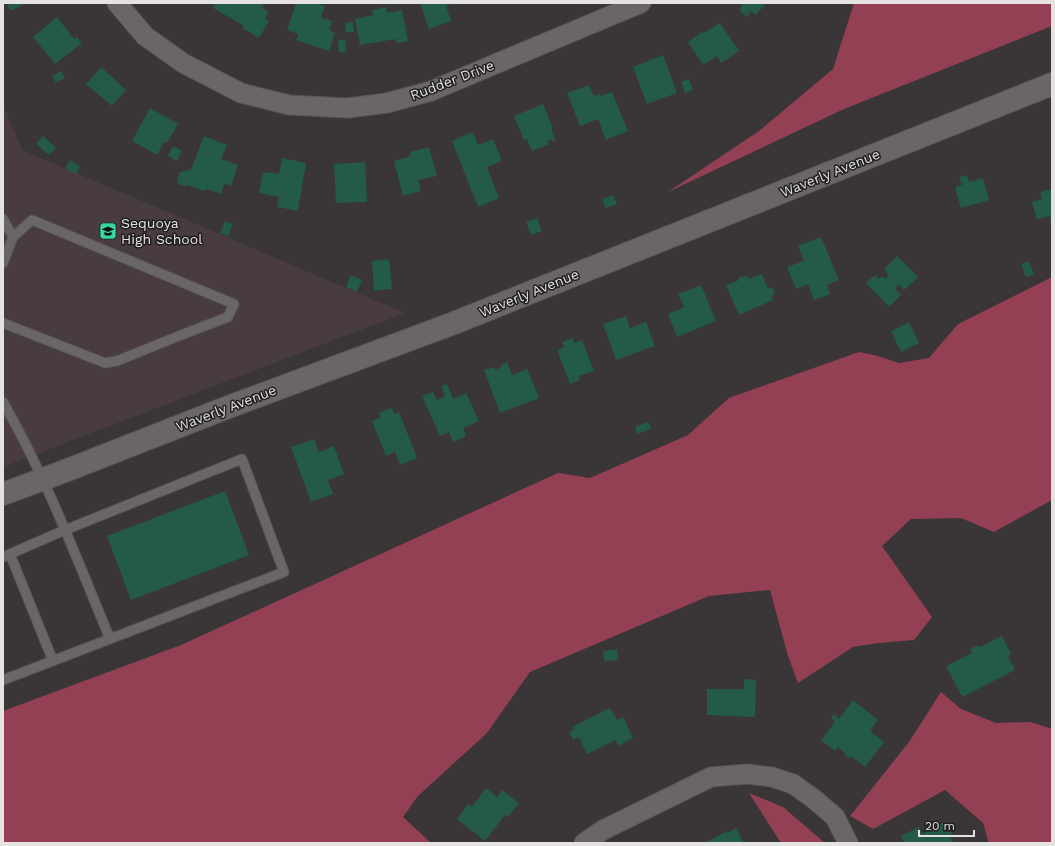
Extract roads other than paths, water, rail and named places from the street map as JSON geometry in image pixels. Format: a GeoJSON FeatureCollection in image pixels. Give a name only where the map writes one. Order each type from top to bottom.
{"type":"FeatureCollection","features":[{"type":"Feature","properties":{"kind":"street","name":"Rudder Drive"},"geometry":{"type":"LineString","coordinates":[[117,3],[145,36],[183,63],[242,93],[289,105],[348,108],[388,103],[431,91],[640,3]]}},
{"type":"Feature","properties":{"kind":"street","name":"Waverly Avenue"},"geometry":{"type":"LineString","coordinates":[[3,494],[231,406],[392,347],[1052,84]]}},
{"type":"Feature","properties":{"kind":"street"},"geometry":{"type":"LineString","coordinates":[[584,843],[603,830],[712,777],[747,774],[772,777],[793,784],[814,798],[835,817],[848,843]]}},
{"type":"Feature","properties":{"kind":"lane"},"geometry":{"type":"LineString","coordinates":[[3,219],[12,237]]}},
{"type":"Feature","properties":{"kind":"lane"},"geometry":{"type":"LineString","coordinates":[[3,262],[12,237],[32,220],[234,304],[228,317],[117,361],[105,363],[3,323]]}},
{"type":"Feature","properties":{"kind":"lane"},"geometry":{"type":"LineString","coordinates":[[4,406],[43,479],[110,639]]}},
{"type":"Feature","properties":{"kind":"lane"},"geometry":{"type":"LineString","coordinates":[[3,680],[53,661],[284,572],[242,459],[65,530],[7,555],[53,661]]}},
{"type":"Feature","properties":{"kind":"place","name":"Sequoya High School"},"geometry":{"type":"Point","coordinates":[108,231]}}]}
